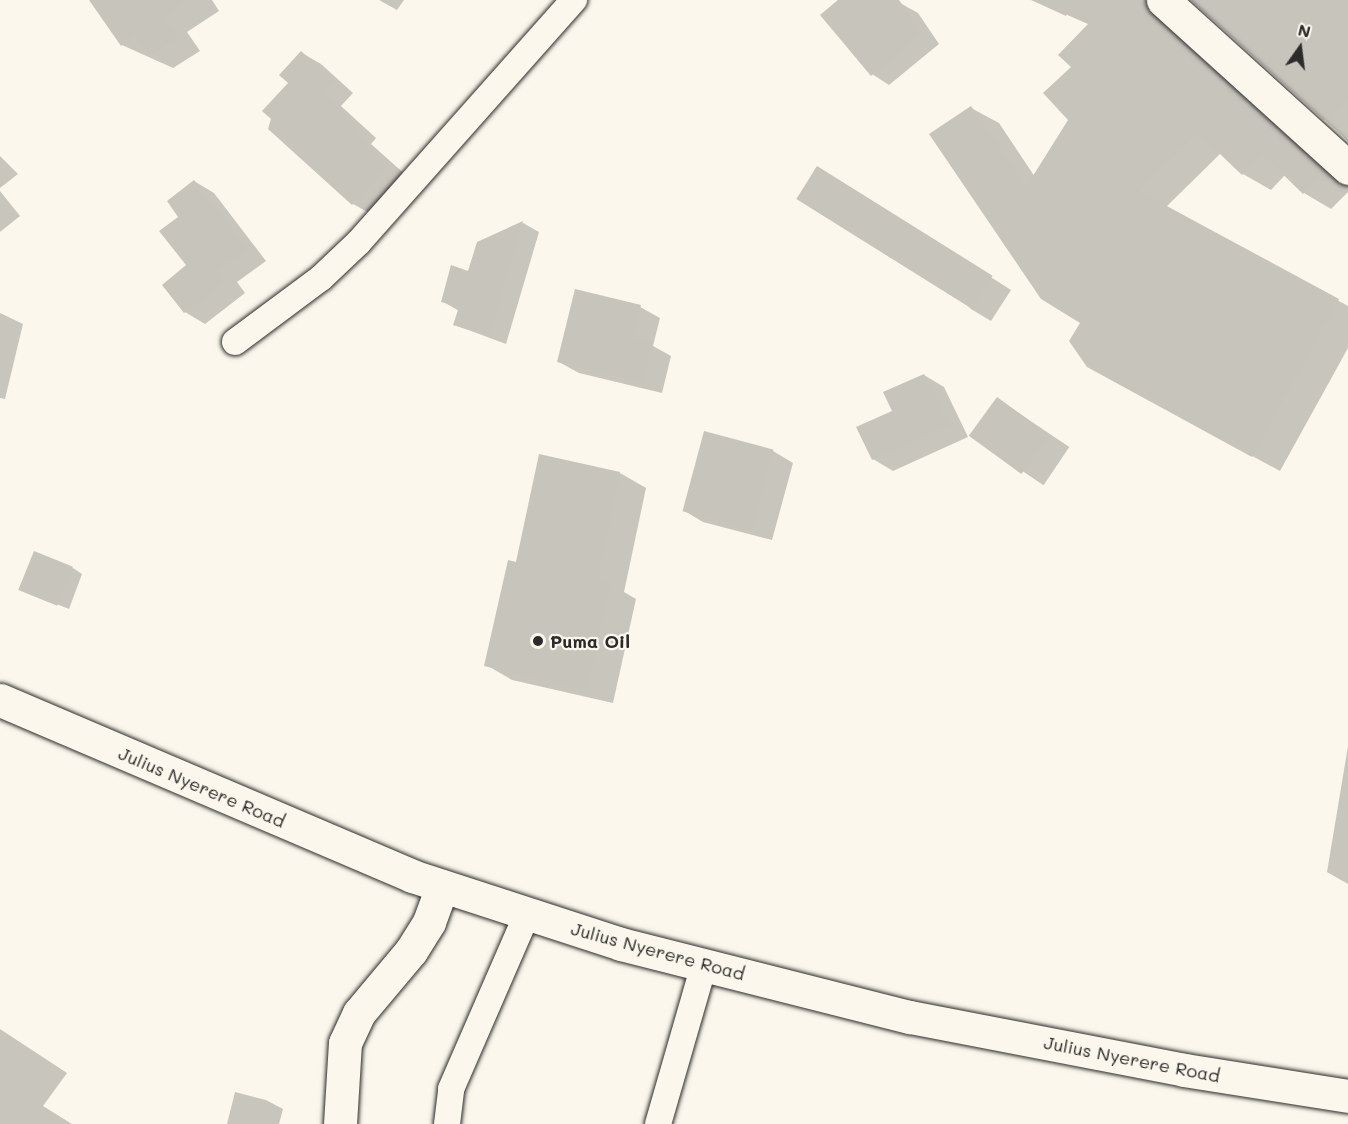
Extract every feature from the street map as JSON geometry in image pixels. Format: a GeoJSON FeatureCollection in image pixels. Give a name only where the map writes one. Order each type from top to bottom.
{"type":"FeatureCollection","features":[{"type":"Feature","properties":{"kind":"main road"},"geometry":{"type":"LineString","coordinates":[[1163,0],[1348,168]]}},
{"type":"Feature","properties":{"kind":"main road","name":"Julius Nyerere Road"},"geometry":{"type":"LineString","coordinates":[[0,700],[442,886],[621,944],[910,1017],[1184,1071],[1348,1096]]}},
{"type":"Feature","properties":{"kind":"main road"},"geometry":{"type":"LineString","coordinates":[[340,1124],[345,1043],[359,1013],[411,951],[429,922],[442,886]]}},
{"type":"Feature","properties":{"kind":"lane"},"geometry":{"type":"LineString","coordinates":[[235,342],[321,278],[359,242],[574,0]]}},
{"type":"Feature","properties":{"kind":"lane"},"geometry":{"type":"LineString","coordinates":[[447,1124],[451,1089],[526,914]]}},
{"type":"Feature","properties":{"kind":"lane"},"geometry":{"type":"LineString","coordinates":[[658,1124],[704,965]]}},
{"type":"Feature","properties":{"kind":"building"},"geometry":{"type":"Polygon","coordinates":[[[89,0],[189,0],[164,17],[178,37],[149,56],[135,36],[121,46],[89,0]]]}},
{"type":"Feature","properties":{"kind":"building"},"geometry":{"type":"Polygon","coordinates":[[[838,0],[899,0],[922,33],[871,76],[820,15],[838,0]]]}},
{"type":"Feature","properties":{"kind":"building"},"geometry":{"type":"Polygon","coordinates":[[[1033,0],[1145,0],[1150,14],[1325,172],[1303,194],[1262,154],[1242,175],[1198,133],[1139,191],[1339,299],[1252,457],[1087,367],[1069,341],[1080,323],[1041,299],[929,134],[971,106],[1026,187],[1068,120],[1043,93],[1071,67],[1058,55],[1088,24],[1033,0]]]}},
{"type":"Feature","properties":{"kind":"building"},"geometry":{"type":"Polygon","coordinates":[[[1191,0],[1348,0],[1348,98],[1324,120],[1191,0]]]}},
{"type":"Feature","properties":{"kind":"building"},"geometry":{"type":"Polygon","coordinates":[[[301,51],[334,81],[322,93],[357,126],[352,131],[389,165],[352,205],[268,129],[271,119],[262,111],[288,83],[279,75],[301,51]]]}},
{"type":"Feature","properties":{"kind":"building"},"geometry":{"type":"Polygon","coordinates":[[[817,166],[993,276],[972,309],[796,199],[817,166]]]}},
{"type":"Feature","properties":{"kind":"building"},"geometry":{"type":"Polygon","coordinates":[[[194,180],[247,249],[218,270],[226,281],[184,313],[162,285],[186,265],[159,231],[178,217],[167,201],[194,180]]]}},
{"type":"Feature","properties":{"kind":"building"},"geometry":{"type":"Polygon","coordinates":[[[523,221],[489,336],[453,325],[459,307],[441,302],[451,265],[468,271],[477,242],[523,221]]]}},
{"type":"Feature","properties":{"kind":"building"},"geometry":{"type":"Polygon","coordinates":[[[575,289],[641,305],[633,338],[652,343],[642,383],[557,362],[575,289]]]}},
{"type":"Feature","properties":{"kind":"building"},"geometry":{"type":"Polygon","coordinates":[[[924,374],[949,425],[872,460],[856,427],[892,411],[883,392],[924,374]]]}},
{"type":"Feature","properties":{"kind":"building"},"geometry":{"type":"Polygon","coordinates":[[[997,397],[1050,435],[1021,474],[969,436],[997,397]]]}},
{"type":"Feature","properties":{"kind":"building"},"geometry":{"type":"Polygon","coordinates":[[[704,431],[774,450],[752,530],[683,511],[704,431]]]}},
{"type":"Feature","properties":{"kind":"building"},"geometry":{"type":"Polygon","coordinates":[[[539,454],[620,472],[597,580],[610,583],[587,690],[484,666],[508,560],[516,562],[539,454]]]}},
{"type":"Feature","properties":{"kind":"building"},"geometry":{"type":"Polygon","coordinates":[[[34,551],[73,567],[57,606],[18,590],[34,551]]]}},
{"type":"Feature","properties":{"kind":"place","name":"Puma Oil"},"geometry":{"type":"Point","coordinates":[538,641]}}]}
